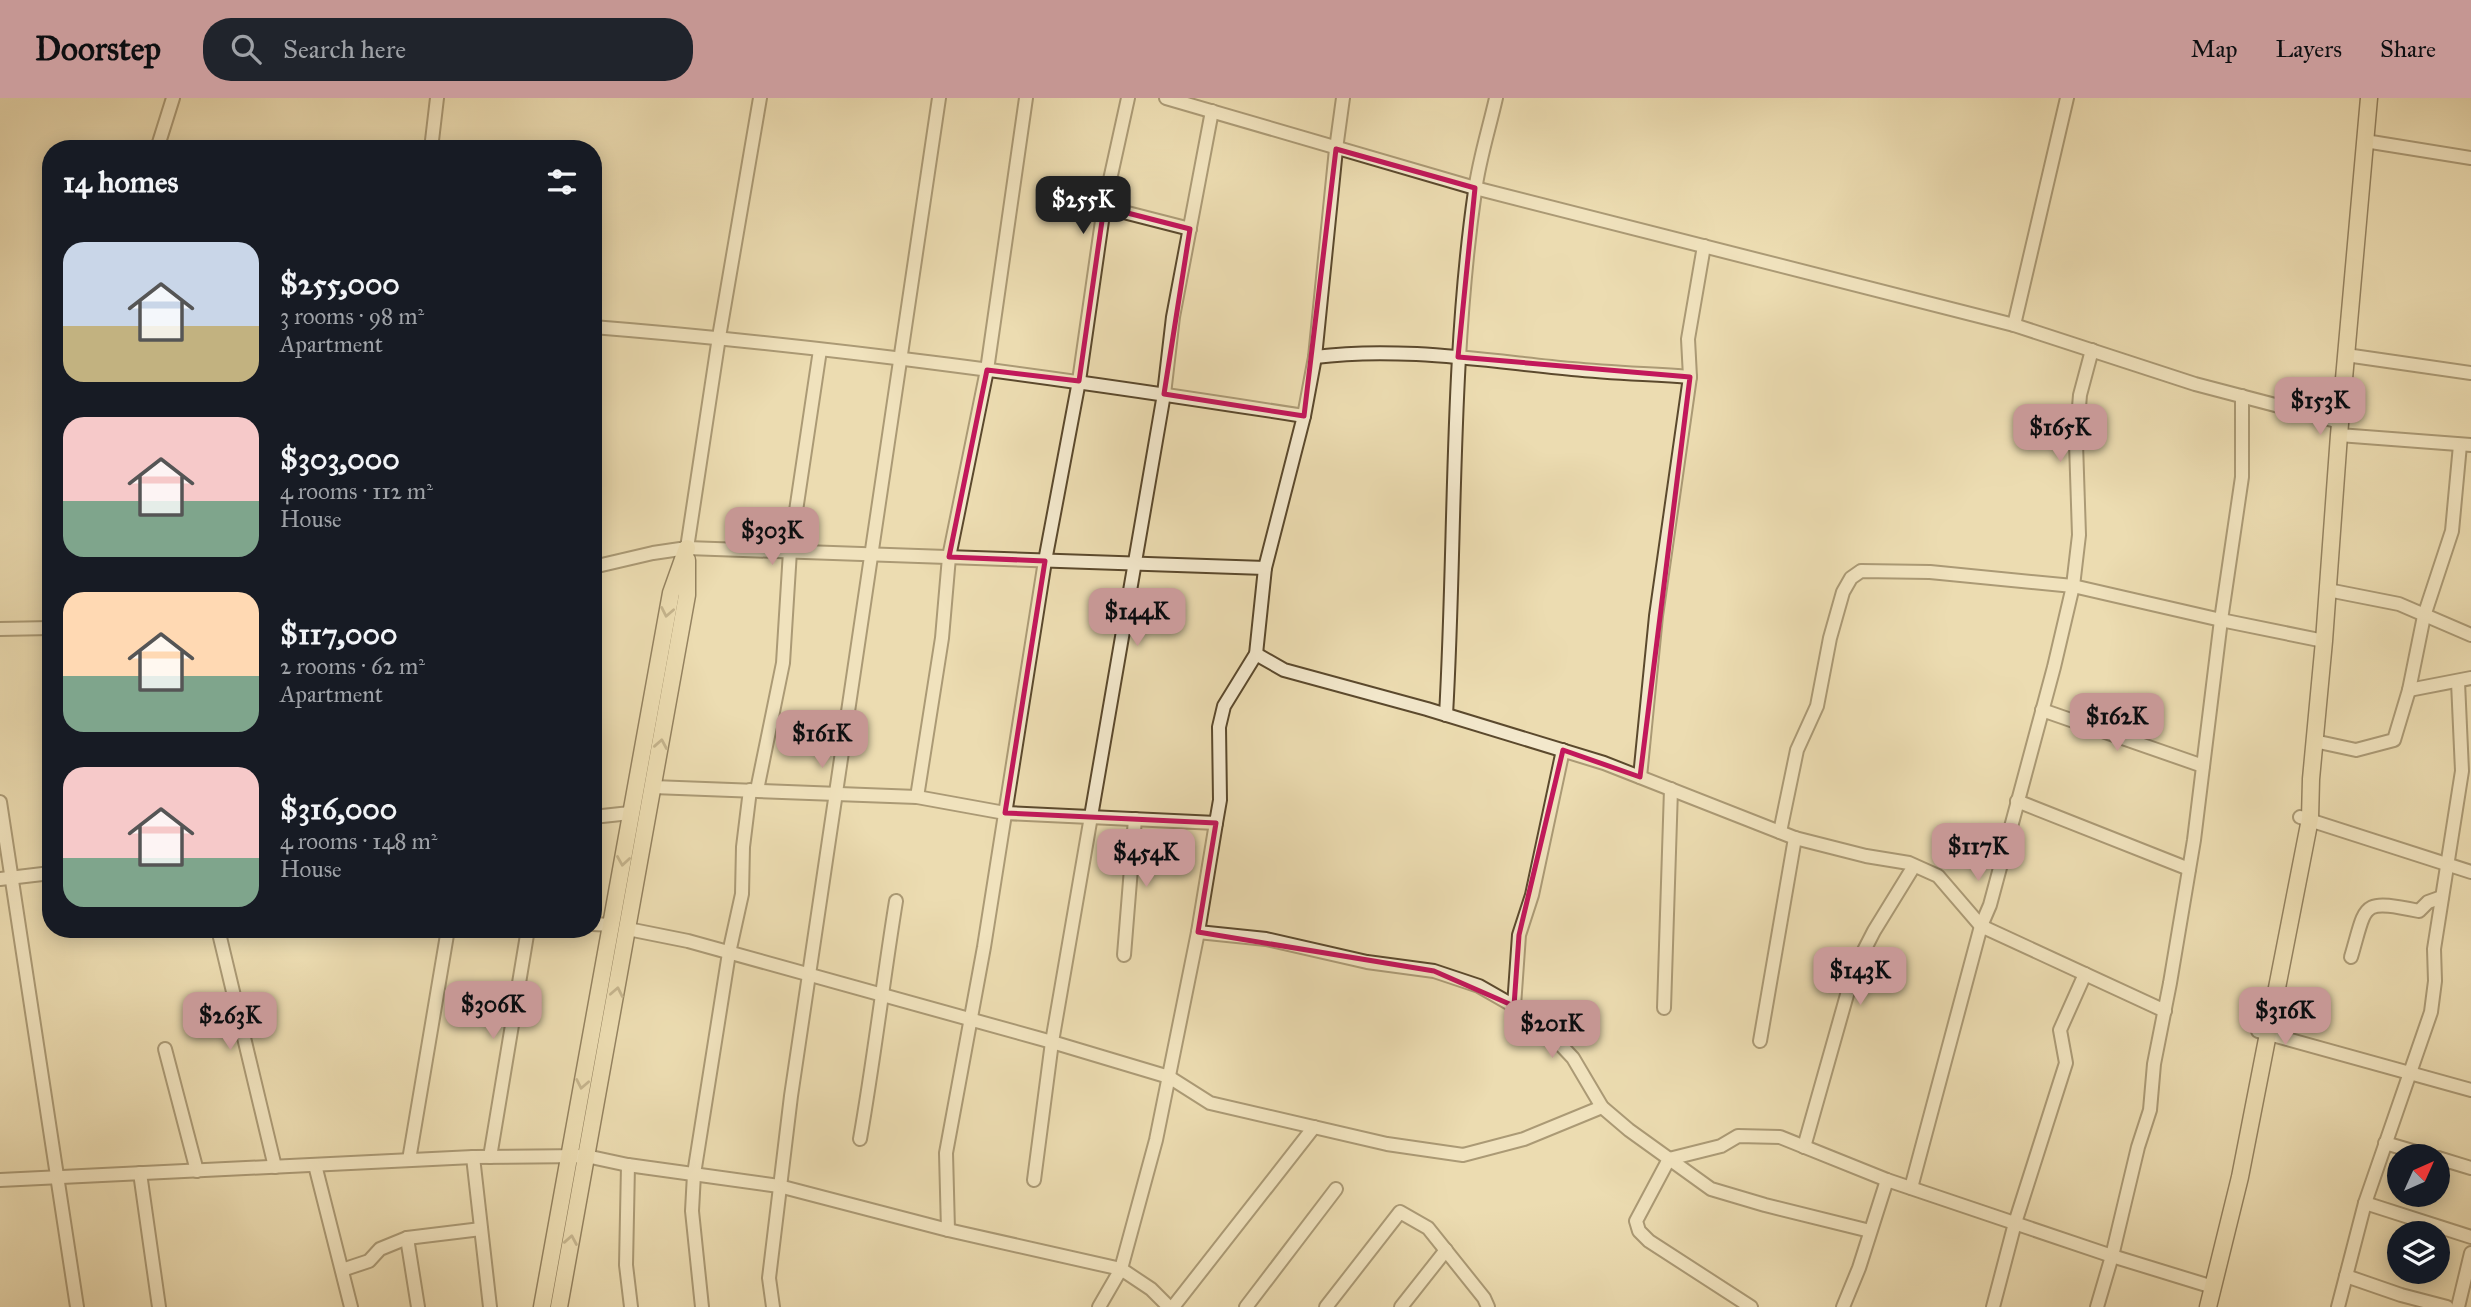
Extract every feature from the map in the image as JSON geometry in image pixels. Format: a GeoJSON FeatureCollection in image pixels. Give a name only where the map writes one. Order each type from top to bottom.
{"type":"FeatureCollection","features":[{"type":"Feature","properties":{"kind":"main road"},"geometry":{"type":"LineString","coordinates":[[2197,1307],[2208,1286],[2240,1177],[2311,779],[2369,98]]}},
{"type":"Feature","properties":{"kind":"main road"},"geometry":{"type":"LineString","coordinates":[[542,1307],[568,1155],[653,787],[687,595],[687,548]]}},
{"type":"Feature","properties":{"kind":"main road"},"geometry":{"type":"LineString","coordinates":[[559,1307],[586,1156],[620,927],[630,813],[671,593],[687,548]]}},
{"type":"Feature","properties":{"kind":"main road"},"geometry":{"type":"LineString","coordinates":[[2208,1286],[2208,1307]]}},
{"type":"Feature","properties":{"kind":"street"},"geometry":{"type":"LineString","coordinates":[[161,140],[173,98]]}},
{"type":"Feature","properties":{"kind":"street"},"geometry":{"type":"LineString","coordinates":[[432,140],[437,98]]}},
{"type":"Feature","properties":{"kind":"street"},"geometry":{"type":"LineString","coordinates":[[687,548],[719,337],[760,98]]}},
{"type":"Feature","properties":{"kind":"street"},"geometry":{"type":"LineString","coordinates":[[773,1307],[769,1278],[779,1186],[939,98]]}},
{"type":"Feature","properties":{"kind":"street"},"geometry":{"type":"LineString","coordinates":[[916,797],[942,638],[949,557],[987,370],[1026,98]]}},
{"type":"Feature","properties":{"kind":"street"},"geometry":{"type":"LineString","coordinates":[[948,1230],[946,1153],[971,1020],[1045,561],[1079,381],[1104,207],[1128,98]]}},
{"type":"Feature","properties":{"kind":"street"},"geometry":{"type":"LineString","coordinates":[[1166,98],[1475,188],[2014,325],[2339,428],[2465,445],[2452,531],[2424,616],[2409,690],[2394,740],[2356,750],[2315,741]]}},
{"type":"Feature","properties":{"kind":"street"},"geometry":{"type":"LineString","coordinates":[[1100,1307],[1121,1269],[1156,1140],[1198,932],[1220,800],[1219,727],[1224,706],[1256,654],[1265,568],[1304,416],[1315,356],[1343,98]]}},
{"type":"Feature","properties":{"kind":"street"},"geometry":{"type":"LineString","coordinates":[[1447,715],[1458,357],[1475,188],[1496,98]]}},
{"type":"Feature","properties":{"kind":"street"},"geometry":{"type":"LineString","coordinates":[[2014,325],[2067,98]]}},
{"type":"Feature","properties":{"kind":"street"},"geometry":{"type":"LineString","coordinates":[[1034,1180],[1052,1042],[1164,394],[1173,317],[1212,111]]}},
{"type":"Feature","properties":{"kind":"street"},"geometry":{"type":"LineString","coordinates":[[2365,141],[2471,158]]}},
{"type":"Feature","properties":{"kind":"street"},"geometry":{"type":"LineString","coordinates":[[1104,207],[1190,229]]}},
{"type":"Feature","properties":{"kind":"street"},"geometry":{"type":"LineString","coordinates":[[1640,777],[1656,616],[1690,377],[1688,340],[1704,246]]}},
{"type":"Feature","properties":{"kind":"street"},"geometry":{"type":"LineString","coordinates":[[602,328],[719,337],[1079,381],[1304,416]]}},
{"type":"Feature","properties":{"kind":"street"},"geometry":{"type":"LineString","coordinates":[[702,1307],[692,1211],[694,1174],[729,953],[742,894],[743,847],[783,663],[790,551],[820,350]]}},
{"type":"Feature","properties":{"kind":"street"},"geometry":{"type":"LineString","coordinates":[[1911,1188],[1980,926],[1990,905],[2073,586],[2079,536],[2076,443],[2080,395],[2092,350]]}},
{"type":"Feature","properties":{"kind":"street"},"geometry":{"type":"LineString","coordinates":[[1315,356],[1349,352],[1458,357],[1690,377]]}},
{"type":"Feature","properties":{"kind":"street"},"geometry":{"type":"LineString","coordinates":[[2346,355],[2471,373]]}},
{"type":"Feature","properties":{"kind":"street"},"geometry":{"type":"LineString","coordinates":[[2097,1307],[2150,1110],[2154,1064],[2189,869],[2242,477],[2242,396]]}},
{"type":"Feature","properties":{"kind":"street"},"geometry":{"type":"LineString","coordinates":[[602,565],[687,548],[1265,568]]}},
{"type":"Feature","properties":{"kind":"street"},"geometry":{"type":"LineString","coordinates":[[1780,832],[1797,750],[1817,706],[1830,638],[1843,592],[1851,578],[1861,571],[1930,572],[2073,586],[2324,641]]}},
{"type":"Feature","properties":{"kind":"street"},"geometry":{"type":"LineString","coordinates":[[2328,590],[2399,604],[2471,635]]}},
{"type":"Feature","properties":{"kind":"street"},"geometry":{"type":"LineString","coordinates":[[0,629],[42,628]]}},
{"type":"Feature","properties":{"kind":"street"},"geometry":{"type":"LineString","coordinates":[[1256,654],[1284,670],[1563,750],[1795,838],[1914,866],[1937,876],[1980,926],[2165,1011]]}},
{"type":"Feature","properties":{"kind":"street"},"geometry":{"type":"LineString","coordinates":[[2409,690],[2471,678]]}},
{"type":"Feature","properties":{"kind":"street"},"geometry":{"type":"LineString","coordinates":[[2338,1307],[2365,1203],[2431,1012],[2435,981],[2434,949],[2441,897],[2458,804],[2467,772],[2458,682]]}},
{"type":"Feature","properties":{"kind":"street"},"geometry":{"type":"LineString","coordinates":[[2042,710],[2203,766]]}},
{"type":"Feature","properties":{"kind":"street"},"geometry":{"type":"LineString","coordinates":[[1514,1006],[1519,935],[1532,895],[1563,750]]}},
{"type":"Feature","properties":{"kind":"street"},"geometry":{"type":"LineString","coordinates":[[653,787],[916,797],[1005,813],[1216,823]]}},
{"type":"Feature","properties":{"kind":"street"},"geometry":{"type":"LineString","coordinates":[[1664,1007],[1671,789]]}},
{"type":"Feature","properties":{"kind":"street"},"geometry":{"type":"LineString","coordinates":[[2017,801],[2189,869]]}},
{"type":"Feature","properties":{"kind":"street"},"geometry":{"type":"LineString","coordinates":[[0,802],[6,878],[77,1307]]}},
{"type":"Feature","properties":{"kind":"street"},"geometry":{"type":"LineString","coordinates":[[602,816],[630,813]]}},
{"type":"Feature","properties":{"kind":"street"},"geometry":{"type":"LineString","coordinates":[[2305,818],[2471,872]]}},
{"type":"Feature","properties":{"kind":"street"},"geometry":{"type":"LineString","coordinates":[[1124,955],[1135,819]]}},
{"type":"Feature","properties":{"kind":"street"},"geometry":{"type":"LineString","coordinates":[[1760,1041],[1795,838]]}},
{"type":"Feature","properties":{"kind":"street"},"geometry":{"type":"LineString","coordinates":[[1804,1147],[1854,970],[1874,931],[1914,866]]}},
{"type":"Feature","properties":{"kind":"street"},"geometry":{"type":"LineString","coordinates":[[6,878],[42,874]]}},
{"type":"Feature","properties":{"kind":"street"},"geometry":{"type":"LineString","coordinates":[[2351,957],[2364,913],[2372,906],[2390,905],[2419,911],[2428,902],[2441,897]]}},
{"type":"Feature","properties":{"kind":"street"},"geometry":{"type":"LineString","coordinates":[[860,1139],[877,1043],[880,995],[896,901]]}},
{"type":"Feature","properties":{"kind":"street"},"geometry":{"type":"LineString","coordinates":[[602,925],[688,941],[1052,1042],[1168,1077],[1210,1103],[1387,1144],[1463,1155],[1524,1139],[1602,1107]]}},
{"type":"Feature","properties":{"kind":"street"},"geometry":{"type":"LineString","coordinates":[[1198,932],[1266,939],[1367,962],[1434,971],[1479,986],[1541,1024],[1573,1058],[1602,1107],[1629,1130],[1712,1189],[1870,1231]]}},
{"type":"Feature","properties":{"kind":"street"},"geometry":{"type":"LineString","coordinates":[[220,938],[275,1167]]}},
{"type":"Feature","properties":{"kind":"street"},"geometry":{"type":"LineString","coordinates":[[409,1160],[446,938]]}},
{"type":"Feature","properties":{"kind":"street"},"geometry":{"type":"LineString","coordinates":[[490,1157],[526,938]]}},
{"type":"Feature","properties":{"kind":"street"},"geometry":{"type":"LineString","coordinates":[[1993,1307],[2015,1223],[2066,1063],[2060,1030],[2085,974]]}},
{"type":"Feature","properties":{"kind":"street"},"geometry":{"type":"LineString","coordinates":[[2264,1033],[2471,1090]]}},
{"type":"Feature","properties":{"kind":"street"},"geometry":{"type":"LineString","coordinates":[[165,1049],[197,1171]]}},
{"type":"Feature","properties":{"kind":"street"},"geometry":{"type":"LineString","coordinates":[[0,1180],[473,1157],[586,1156],[628,1165],[779,1186],[948,1230],[1121,1269],[1151,1289],[1171,1307],[1314,1127]]}},
{"type":"Feature","properties":{"kind":"street"},"geometry":{"type":"LineString","coordinates":[[1751,1307],[1649,1241],[1639,1231],[1636,1221],[1670,1159],[1721,1146],[1738,1136],[1780,1137],[1887,1180],[2208,1286]]}},
{"type":"Feature","properties":{"kind":"street"},"geometry":{"type":"LineString","coordinates":[[473,1157],[490,1307]]}},
{"type":"Feature","properties":{"kind":"street"},"geometry":{"type":"LineString","coordinates":[[2450,1162],[2471,1168]]}},
{"type":"Feature","properties":{"kind":"street"},"geometry":{"type":"LineString","coordinates":[[314,1165],[351,1307]]}},
{"type":"Feature","properties":{"kind":"street"},"geometry":{"type":"LineString","coordinates":[[628,1165],[626,1265],[631,1307]]}},
{"type":"Feature","properties":{"kind":"street"},"geometry":{"type":"LineString","coordinates":[[140,1173],[159,1307]]}},
{"type":"Feature","properties":{"kind":"street"},"geometry":{"type":"LineString","coordinates":[[1843,1307],[1887,1180]]}},
{"type":"Feature","properties":{"kind":"street"},"geometry":{"type":"LineString","coordinates":[[1246,1307],[1336,1189]]}},
{"type":"Feature","properties":{"kind":"street"},"geometry":{"type":"LineString","coordinates":[[2365,1203],[2471,1237]]}},
{"type":"Feature","properties":{"kind":"street"},"geometry":{"type":"LineString","coordinates":[[1328,1306],[1400,1212],[1428,1228],[1482,1304]]}},
{"type":"Feature","properties":{"kind":"street"},"geometry":{"type":"LineString","coordinates":[[342,1270],[369,1261],[380,1249],[407,1238],[481,1229]]}},
{"type":"Feature","properties":{"kind":"street"},"geometry":{"type":"LineString","coordinates":[[407,1238],[418,1307]]}},
{"type":"Feature","properties":{"kind":"street"},"geometry":{"type":"LineString","coordinates":[[1401,1307],[1446,1250]]}},
{"type":"Feature","properties":{"kind":"street"},"geometry":{"type":"LineString","coordinates":[[2458,1307],[2471,1253]]}},
{"type":"Feature","properties":{"kind":"street"},"geometry":{"type":"LineString","coordinates":[[2346,1276],[2446,1307]]}},
{"type":"Feature","properties":{"kind":"highlighted area"},"geometry":{"type":"Polygon","coordinates":[[[1336,149],[1475,188],[1458,357],[1690,377],[1640,777],[1563,750],[1519,935],[1514,1006],[1434,971],[1198,932],[1216,823],[1005,813],[1045,561],[949,557],[987,370],[1079,381],[1104,207],[1190,229],[1164,394],[1304,416],[1336,149]]]}}]}
